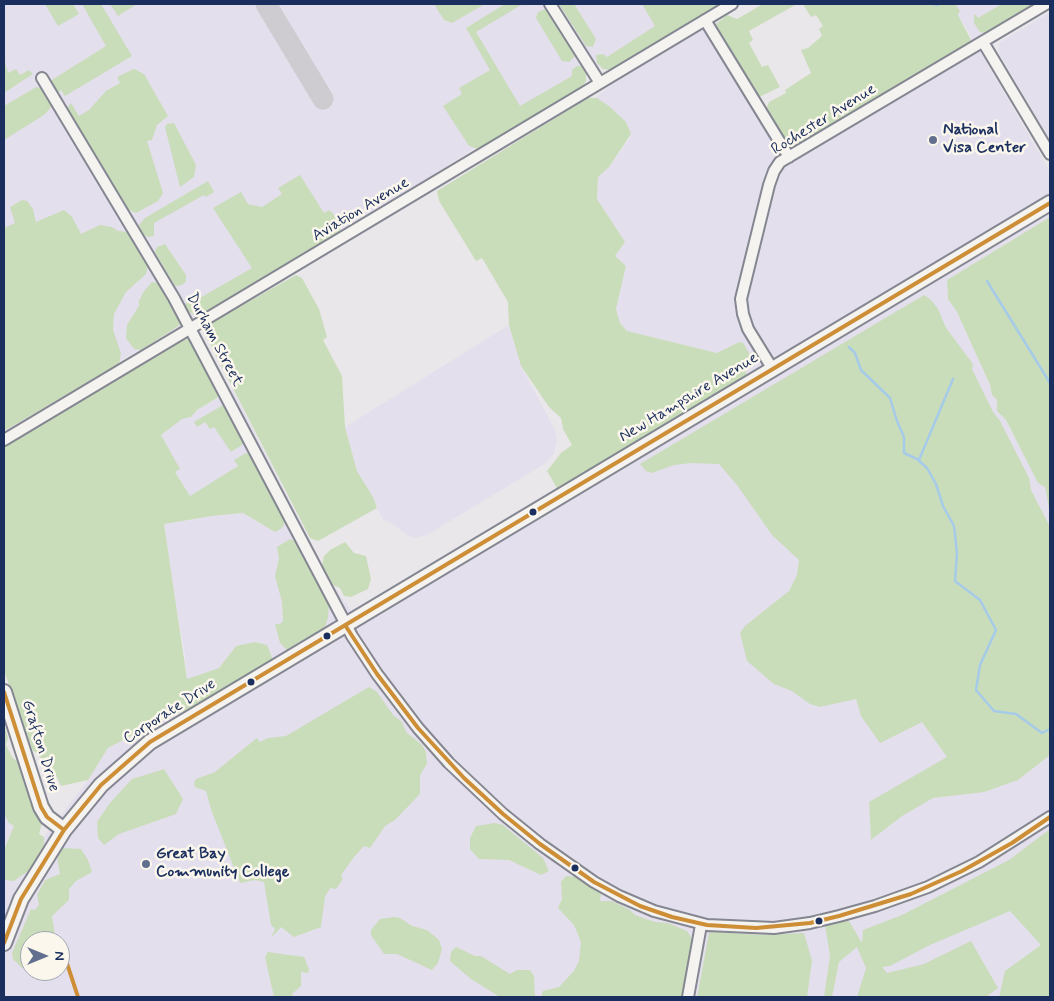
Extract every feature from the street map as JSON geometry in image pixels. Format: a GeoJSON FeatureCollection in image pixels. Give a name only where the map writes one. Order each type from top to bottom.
{"type":"FeatureCollection","features":[{"type":"Feature","properties":{"kind":"street"},"geometry":{"type":"LineString","coordinates":[[550,4],[600,83]]}},
{"type":"Feature","properties":{"kind":"street","name":"Aviation Avenue"},"geometry":{"type":"LineString","coordinates":[[4,440],[732,4]]}},
{"type":"Feature","properties":{"kind":"street","name":"Rochester Avenue"},"geometry":{"type":"LineString","coordinates":[[772,368],[748,329],[742,314],[741,299],[771,179],[780,162],[1046,4]]}},
{"type":"Feature","properties":{"kind":"street"},"geometry":{"type":"LineString","coordinates":[[705,20],[789,157]]}},
{"type":"Feature","properties":{"kind":"street"},"geometry":{"type":"LineString","coordinates":[[983,42],[1050,154]]}},
{"type":"Feature","properties":{"kind":"street","name":"Durham Street"},"geometry":{"type":"LineString","coordinates":[[42,78],[191,328],[345,624],[377,674],[418,728],[464,778],[503,814],[564,861],[619,896],[654,911],[701,924],[746,928],[774,928],[810,923],[875,906],[928,887],[971,867],[1012,844],[1050,817]]}},
{"type":"Feature","properties":{"kind":"street","name":"New Hampshire Avenue"},"geometry":{"type":"LineString","coordinates":[[345,624],[1050,203]]}},
{"type":"Feature","properties":{"kind":"street","name":"Corporate Drive"},"geometry":{"type":"LineString","coordinates":[[4,943],[21,899],[64,830],[101,785],[150,742],[345,624]]}},
{"type":"Feature","properties":{"kind":"street","name":"Grafton Drive"},"geometry":{"type":"LineString","coordinates":[[4,692],[41,807],[47,816],[64,830]]}},
{"type":"Feature","properties":{"kind":"street"},"geometry":{"type":"LineString","coordinates":[[688,997],[701,924]]}},
{"type":"Feature","properties":{"kind":"shaded area"},"geometry":{"type":"Polygon","coordinates":[[[4,4],[702,4],[659,29],[377,211],[115,364],[4,236],[4,4]]]}},
{"type":"Feature","properties":{"kind":"shaded area"},"geometry":{"type":"Polygon","coordinates":[[[955,4],[1033,4],[970,42],[971,36],[958,15],[959,11],[955,4]]]}},
{"type":"Feature","properties":{"kind":"shaded area"},"geometry":{"type":"Polygon","coordinates":[[[1050,12],[1050,140],[998,52],[1000,42],[1050,12]]]}},
{"type":"Feature","properties":{"kind":"shaded area"},"geometry":{"type":"Polygon","coordinates":[[[718,21],[717,30],[796,160],[980,51],[1050,172],[1050,217],[947,280],[948,299],[957,312],[990,385],[992,395],[997,400],[997,411],[1006,420],[1045,487],[1049,501],[1050,997],[4,997],[4,925],[6,914],[4,912],[4,880],[14,881],[28,871],[44,845],[44,837],[88,780],[108,748],[167,717],[188,710],[261,642],[236,646],[219,668],[187,680],[185,655],[164,524],[243,513],[275,532],[207,486],[190,496],[175,472],[179,469],[161,435],[173,424],[191,417],[197,410],[233,390],[333,585],[351,610],[390,591],[747,375],[738,342],[717,353],[627,331],[620,323],[616,309],[626,266],[615,256],[625,242],[597,199],[598,177],[609,167],[630,138],[626,122],[606,104],[595,98],[619,78],[718,21]]]}},
{"type":"Feature","properties":{"kind":"shaded area"},"geometry":{"type":"Polygon","coordinates":[[[509,325],[521,366],[555,430],[557,441],[553,455],[546,463],[427,535],[415,538],[407,535],[391,523],[383,520],[373,497],[357,471],[345,427],[509,325]]]}},
{"type":"Feature","properties":{"kind":"shaded area"},"geometry":{"type":"Polygon","coordinates":[[[4,804],[5,816],[14,826],[4,850],[4,804]]]}},
{"type":"Feature","properties":{"kind":"green space"},"geometry":{"type":"Polygon","coordinates":[[[45,4],[73,4],[79,14],[58,26],[45,4]]]}},
{"type":"Feature","properties":{"kind":"green space"},"geometry":{"type":"Polygon","coordinates":[[[82,4],[101,4],[132,56],[65,96],[61,90],[57,93],[50,81],[106,46],[82,4]]]}},
{"type":"Feature","properties":{"kind":"green space"},"geometry":{"type":"Polygon","coordinates":[[[110,4],[137,4],[118,16],[110,4]]]}},
{"type":"Feature","properties":{"kind":"green space"},"geometry":{"type":"Polygon","coordinates":[[[434,4],[485,4],[452,23],[444,20],[434,4]]]}},
{"type":"Feature","properties":{"kind":"green space"},"geometry":{"type":"Polygon","coordinates":[[[505,4],[523,4],[476,32],[520,106],[572,76],[572,70],[577,66],[582,66],[586,74],[586,81],[582,88],[478,149],[469,146],[443,106],[462,94],[459,88],[490,70],[466,28],[505,4]]]}},
{"type":"Feature","properties":{"kind":"green space"},"geometry":{"type":"Polygon","coordinates":[[[559,4],[574,4],[596,39],[593,47],[586,46],[559,4]]]}},
{"type":"Feature","properties":{"kind":"green space"},"geometry":{"type":"Polygon","coordinates":[[[642,4],[723,4],[612,70],[603,69],[597,63],[596,55],[603,54],[607,57],[655,26],[642,4]]]}},
{"type":"Feature","properties":{"kind":"green space"},"geometry":{"type":"Polygon","coordinates":[[[763,4],[797,4],[749,31],[753,40],[749,43],[762,67],[768,65],[780,87],[759,97],[718,31],[716,24],[727,15],[737,19],[763,4]]]}},
{"type":"Feature","properties":{"kind":"green space"},"geometry":{"type":"Polygon","coordinates":[[[803,4],[955,4],[960,11],[958,15],[971,40],[794,147],[786,144],[766,109],[769,102],[786,93],[785,90],[811,73],[801,50],[808,48],[822,36],[819,29],[823,26],[816,15],[811,17],[803,4]]]}},
{"type":"Feature","properties":{"kind":"green space"},"geometry":{"type":"Polygon","coordinates":[[[1002,4],[1033,4],[985,33],[980,32],[974,23],[974,15],[978,18],[1002,4]]]}},
{"type":"Feature","properties":{"kind":"green space"},"geometry":{"type":"Polygon","coordinates":[[[545,9],[576,55],[569,62],[562,61],[536,18],[538,12],[545,9]]]}},
{"type":"Feature","properties":{"kind":"green space"},"geometry":{"type":"Polygon","coordinates":[[[4,59],[8,73],[16,69],[20,75],[29,70],[33,74],[4,93],[4,59]]]}},
{"type":"Feature","properties":{"kind":"green space"},"geometry":{"type":"Polygon","coordinates":[[[134,69],[144,74],[168,116],[157,125],[152,140],[147,141],[163,193],[158,201],[136,213],[129,210],[67,108],[71,103],[79,116],[89,110],[106,91],[120,83],[117,77],[134,69]]]}},
{"type":"Feature","properties":{"kind":"green space"},"geometry":{"type":"Polygon","coordinates":[[[36,87],[43,89],[52,106],[44,115],[4,140],[4,106],[36,87]]]}},
{"type":"Feature","properties":{"kind":"green space"},"geometry":{"type":"Polygon","coordinates":[[[588,98],[597,98],[609,106],[626,122],[631,134],[609,167],[598,177],[597,199],[625,242],[615,256],[626,266],[616,309],[620,323],[627,331],[717,353],[739,342],[743,343],[753,359],[753,364],[745,370],[747,375],[558,490],[547,471],[561,453],[572,445],[563,429],[561,418],[549,407],[521,366],[509,325],[508,302],[482,258],[476,261],[439,201],[437,191],[588,98]]]}},
{"type":"Feature","properties":{"kind":"green space"},"geometry":{"type":"Polygon","coordinates":[[[174,123],[196,165],[194,177],[180,187],[165,127],[167,124],[174,123]]]}},
{"type":"Feature","properties":{"kind":"green space"},"geometry":{"type":"Polygon","coordinates":[[[300,175],[324,213],[329,210],[333,213],[341,231],[202,314],[194,315],[188,311],[185,305],[190,297],[198,299],[252,268],[213,208],[241,192],[248,204],[262,207],[282,194],[278,188],[300,175]]]}},
{"type":"Feature","properties":{"kind":"green space"},"geometry":{"type":"Polygon","coordinates":[[[208,181],[214,192],[206,197],[204,195],[154,223],[154,236],[148,237],[142,234],[139,225],[145,218],[208,181]]]}},
{"type":"Feature","properties":{"kind":"green space"},"geometry":{"type":"Polygon","coordinates":[[[22,200],[27,201],[33,209],[36,222],[64,210],[72,217],[81,234],[100,225],[112,227],[118,231],[129,232],[148,266],[146,274],[126,292],[114,314],[113,330],[121,353],[119,364],[4,431],[4,228],[15,223],[10,207],[22,200]]]}},
{"type":"Feature","properties":{"kind":"green space"},"geometry":{"type":"Polygon","coordinates":[[[1050,217],[1050,513],[1045,487],[1038,483],[1006,420],[997,411],[997,400],[992,395],[990,385],[957,312],[948,299],[947,280],[1050,217]]]}},
{"type":"Feature","properties":{"kind":"green space"},"geometry":{"type":"Polygon","coordinates":[[[165,244],[186,275],[186,281],[182,285],[175,286],[155,252],[157,247],[165,244]]]}},
{"type":"Feature","properties":{"kind":"green space"},"geometry":{"type":"Polygon","coordinates":[[[296,275],[302,278],[319,309],[327,337],[323,340],[342,376],[345,427],[357,471],[373,497],[377,508],[318,541],[310,538],[204,332],[211,323],[296,275]]]}},
{"type":"Feature","properties":{"kind":"green space"},"geometry":{"type":"Polygon","coordinates":[[[152,282],[159,283],[181,319],[180,325],[141,350],[134,349],[126,338],[127,325],[140,304],[138,303],[144,291],[152,282]]]}},
{"type":"Feature","properties":{"kind":"green space"},"geometry":{"type":"Polygon","coordinates":[[[924,295],[938,309],[946,328],[973,364],[972,369],[1029,478],[1031,490],[1050,527],[1050,755],[1018,780],[984,792],[933,798],[902,816],[871,840],[869,802],[947,757],[922,722],[880,743],[861,716],[856,699],[820,707],[810,704],[792,691],[774,684],[747,661],[740,633],[745,626],[789,591],[797,575],[799,560],[772,535],[737,485],[719,464],[692,463],[674,465],[652,473],[646,471],[640,464],[924,295]]]}},
{"type":"Feature","properties":{"kind":"green space"},"geometry":{"type":"Polygon","coordinates":[[[188,339],[192,341],[220,394],[217,398],[197,410],[191,417],[182,419],[161,435],[180,469],[175,472],[190,496],[238,466],[234,460],[246,453],[250,454],[285,522],[282,528],[275,532],[243,513],[164,524],[187,679],[219,668],[236,646],[255,642],[267,645],[273,660],[188,710],[167,717],[108,748],[88,780],[61,786],[54,771],[32,749],[4,671],[4,447],[188,339]]]}},
{"type":"Feature","properties":{"kind":"green space"},"geometry":{"type":"Polygon","coordinates":[[[225,404],[244,440],[242,445],[231,452],[214,427],[210,429],[205,422],[197,427],[194,422],[225,404]]]}},
{"type":"Feature","properties":{"kind":"green space"},"geometry":{"type":"Polygon","coordinates":[[[290,539],[295,541],[329,605],[325,627],[287,650],[280,643],[275,624],[280,624],[283,621],[282,602],[275,576],[279,558],[277,547],[290,539]]]}},
{"type":"Feature","properties":{"kind":"green space"},"geometry":{"type":"Polygon","coordinates":[[[345,542],[354,553],[366,556],[371,579],[368,589],[351,597],[344,596],[340,588],[333,585],[322,565],[324,556],[330,550],[345,542]]]}},
{"type":"Feature","properties":{"kind":"green space"},"geometry":{"type":"Polygon","coordinates":[[[369,687],[377,692],[393,715],[402,722],[406,732],[422,745],[426,752],[427,764],[420,775],[420,794],[395,820],[385,826],[370,848],[364,846],[354,857],[341,875],[343,879],[336,889],[330,888],[325,897],[321,927],[294,937],[281,927],[271,938],[275,929],[271,925],[264,882],[255,880],[240,883],[212,812],[206,791],[195,787],[194,783],[196,779],[215,772],[257,738],[260,742],[268,738],[286,736],[369,687]]]}},
{"type":"Feature","properties":{"kind":"green space"},"geometry":{"type":"Polygon","coordinates":[[[4,722],[8,738],[6,745],[12,757],[21,765],[42,823],[39,834],[44,837],[44,845],[35,861],[28,871],[14,881],[4,880],[4,850],[14,826],[9,823],[5,816],[4,722]]]}},
{"type":"Feature","properties":{"kind":"green space"},"geometry":{"type":"Polygon","coordinates":[[[164,769],[183,799],[176,814],[119,834],[104,845],[98,838],[97,822],[109,804],[132,779],[164,769]]]}},
{"type":"Feature","properties":{"kind":"green space"},"geometry":{"type":"Polygon","coordinates":[[[495,823],[503,825],[543,858],[549,871],[541,875],[509,860],[479,859],[470,849],[470,838],[476,826],[495,823]]]}},
{"type":"Feature","properties":{"kind":"green space"},"geometry":{"type":"Polygon","coordinates":[[[1050,829],[1050,997],[999,997],[1005,971],[1041,945],[1010,911],[930,945],[890,966],[882,967],[887,973],[924,964],[971,941],[998,988],[986,997],[857,997],[866,968],[857,947],[839,962],[832,997],[824,997],[830,956],[825,925],[847,918],[862,943],[863,930],[902,915],[1009,860],[1050,829]]]}},
{"type":"Feature","properties":{"kind":"green space"},"geometry":{"type":"Polygon","coordinates":[[[62,848],[81,849],[88,860],[92,872],[76,881],[69,889],[69,900],[52,916],[54,931],[22,931],[31,909],[35,910],[39,905],[37,895],[45,880],[60,874],[57,856],[62,848]]]}},
{"type":"Feature","properties":{"kind":"green space"},"geometry":{"type":"Polygon","coordinates":[[[566,876],[575,877],[601,894],[600,901],[612,901],[630,910],[635,915],[655,922],[668,923],[687,931],[694,942],[686,997],[541,997],[543,991],[559,987],[574,971],[579,961],[581,942],[574,925],[558,908],[562,899],[561,882],[566,876]]]}},
{"type":"Feature","properties":{"kind":"green space"},"geometry":{"type":"Polygon","coordinates":[[[400,918],[412,926],[427,930],[439,940],[442,949],[438,963],[432,970],[397,954],[384,954],[371,935],[371,930],[380,919],[400,918]]]}},
{"type":"Feature","properties":{"kind":"green space"},"geometry":{"type":"Polygon","coordinates":[[[709,933],[764,935],[804,933],[812,961],[807,997],[697,997],[709,933]]]}},
{"type":"Feature","properties":{"kind":"green space"},"geometry":{"type":"Polygon","coordinates":[[[20,934],[20,966],[13,959],[12,953],[20,934]]]}},
{"type":"Feature","properties":{"kind":"green space"},"geometry":{"type":"Polygon","coordinates":[[[456,947],[475,956],[481,956],[510,974],[517,970],[530,970],[534,976],[535,997],[500,997],[471,979],[450,961],[451,952],[456,947]]]}},
{"type":"Feature","properties":{"kind":"green space"},"geometry":{"type":"Polygon","coordinates":[[[268,952],[304,957],[309,969],[308,973],[301,972],[301,986],[292,994],[293,997],[274,997],[265,957],[268,952]]]}},
{"type":"Feature","properties":{"kind":"waterway"},"geometry":{"type":"LineString","coordinates":[[933,4],[938,5]]}},
{"type":"Feature","properties":{"kind":"waterway"},"geometry":{"type":"LineString","coordinates":[[987,281],[1050,383]]}},
{"type":"Feature","properties":{"kind":"waterway"},"geometry":{"type":"LineString","coordinates":[[849,347],[855,353],[861,370],[890,398],[904,437],[904,453],[917,459],[927,468],[936,484],[943,506],[954,526],[957,553],[955,581],[980,600],[996,630],[980,665],[976,690],[994,711],[1016,714],[1042,733],[1050,729]]}},
{"type":"Feature","properties":{"kind":"waterway"},"geometry":{"type":"LineString","coordinates":[[919,460],[953,379]]}},
{"type":"Feature","properties":{"kind":"taxiway"},"geometry":{"type":"LineString","coordinates":[[266,4],[323,99]]}},
{"type":"Feature","properties":{"kind":"transit line"},"geometry":{"type":"LineString","coordinates":[[4,943],[21,899],[64,830],[101,785],[150,742],[1050,203]]}},
{"type":"Feature","properties":{"kind":"transit line"},"geometry":{"type":"LineString","coordinates":[[345,625],[377,674],[418,728],[464,778],[503,814],[540,844],[594,882],[640,906],[672,917],[707,925],[756,928],[810,923],[839,916],[911,894],[962,871],[1012,843],[1050,817]]}},
{"type":"Feature","properties":{"kind":"transit line"},"geometry":{"type":"LineString","coordinates":[[4,692],[41,807],[47,817],[64,830]]}},
{"type":"Feature","properties":{"kind":"transit line"},"geometry":{"type":"LineString","coordinates":[[70,973],[78,997]]}},
{"type":"Feature","properties":{"kind":"place","name":"National Visa Center"},"geometry":{"type":"Point","coordinates":[933,140]}},
{"type":"Feature","properties":{"kind":"place","name":"Great Bay Community College"},"geometry":{"type":"Point","coordinates":[146,864]}}]}
